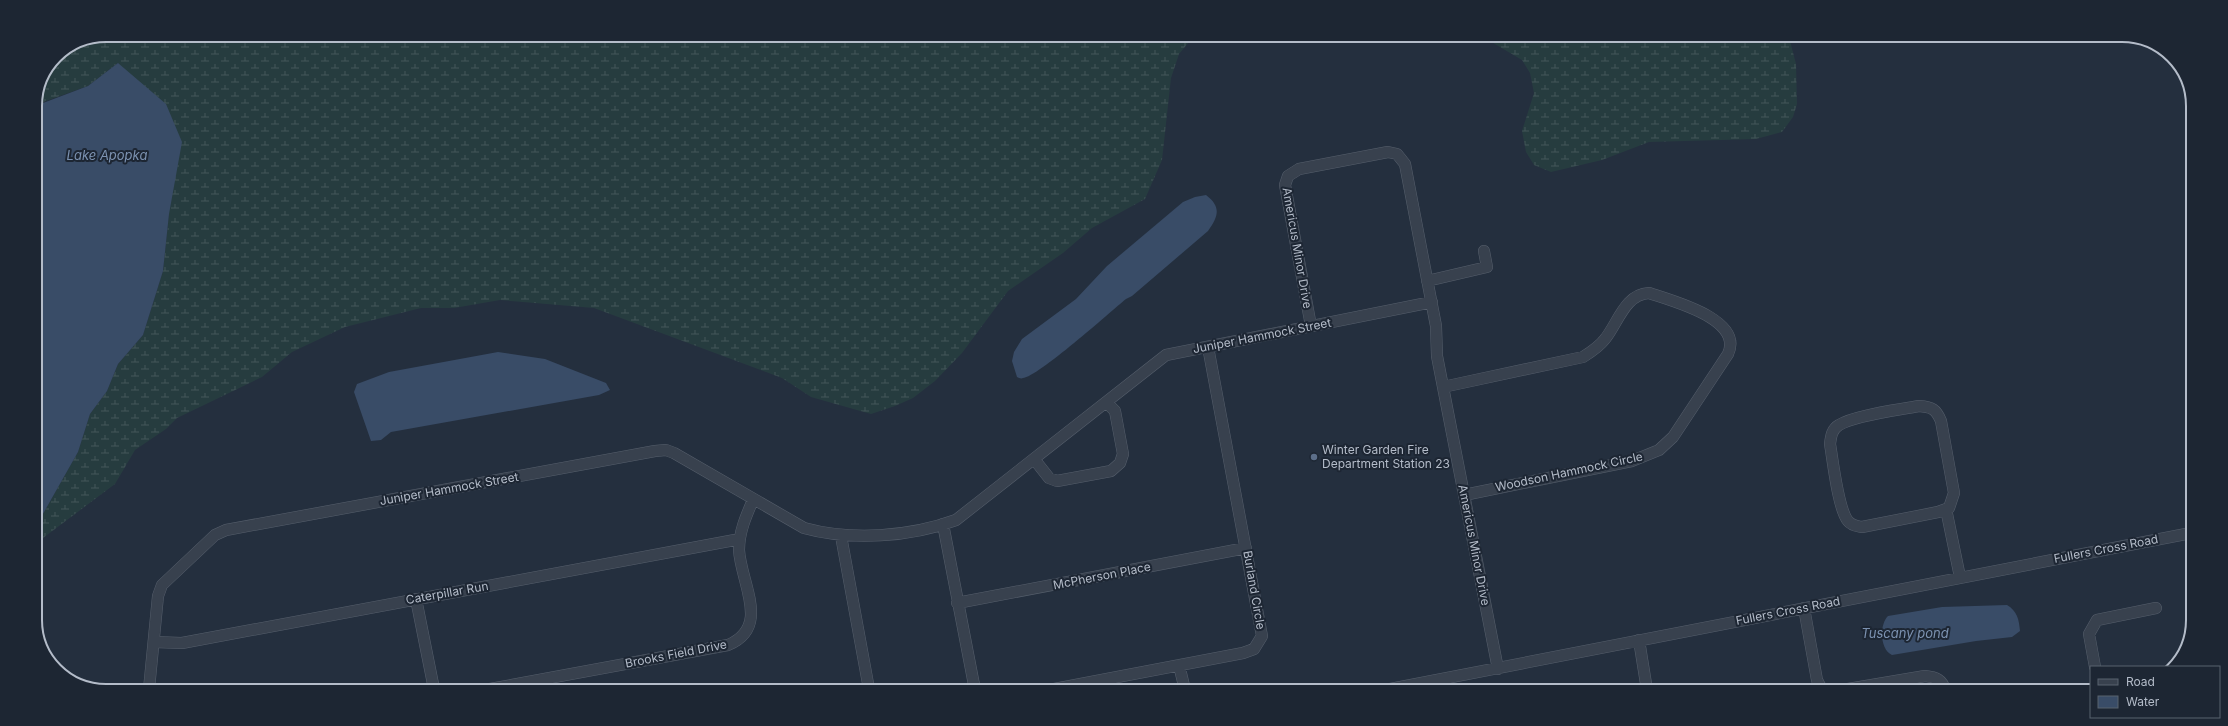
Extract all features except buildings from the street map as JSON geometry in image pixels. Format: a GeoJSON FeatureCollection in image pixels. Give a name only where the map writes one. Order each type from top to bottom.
{"type":"FeatureCollection","features":[{"type":"Feature","properties":{"kind":"street","name":"Americus Minor Drive"},"geometry":{"type":"LineString","coordinates":[[1311,326],[1284,185],[1288,176],[1299,169],[1388,152],[1397,154],[1405,164],[1428,281],[1436,326],[1437,356],[1498,668]]}},
{"type":"Feature","properties":{"kind":"street"},"geometry":{"type":"LineString","coordinates":[[1428,281],[1487,267],[1484,251]]}},
{"type":"Feature","properties":{"kind":"street","name":"Woodson Hammock Circle"},"geometry":{"type":"LineString","coordinates":[[1443,387],[1583,357],[1605,340],[1630,301],[1642,293],[1649,293],[1693,308],[1720,324],[1728,332],[1731,340],[1731,346],[1724,360],[1672,437],[1659,450],[1632,461],[1464,495]]}},
{"type":"Feature","properties":{"kind":"street","name":"Juniper Hammock Street"},"geometry":{"type":"LineString","coordinates":[[149,684],[158,596],[162,585],[215,535],[226,530],[666,450],[674,453],[753,500],[804,528],[841,536],[859,536],[899,532],[944,524],[956,520],[1166,355],[1432,302]]}},
{"type":"Feature","properties":{"kind":"street","name":"Burland Circle"},"geometry":{"type":"LineString","coordinates":[[1080,684],[1243,652],[1254,649],[1262,636],[1262,629],[1208,347]]}},
{"type":"Feature","properties":{"kind":"street"},"geometry":{"type":"LineString","coordinates":[[1034,458],[1049,478],[1057,481],[1111,471],[1120,463],[1123,454],[1115,411],[1106,402]]}},
{"type":"Feature","properties":{"kind":"street"},"geometry":{"type":"LineString","coordinates":[[1919,406],[1930,407],[1937,411],[1954,493],[1952,502],[1949,508],[1946,509],[1862,527],[1854,526],[1848,521],[1843,510],[1830,444],[1831,434],[1838,425],[1849,420],[1919,406]]}},
{"type":"Feature","properties":{"kind":"street","name":"Brooks Field Drive"},"geometry":{"type":"LineString","coordinates":[[517,684],[728,645],[740,640],[748,632],[751,616],[739,551],[740,539],[743,523],[753,500]]}},
{"type":"Feature","properties":{"kind":"street"},"geometry":{"type":"LineString","coordinates":[[1946,509],[1960,577]]}},
{"type":"Feature","properties":{"kind":"street"},"geometry":{"type":"LineString","coordinates":[[944,524],[957,603],[974,684]]}},
{"type":"Feature","properties":{"kind":"street","name":"Fullers Cross Road"},"geometry":{"type":"LineString","coordinates":[[1416,684],[2186,534]]}},
{"type":"Feature","properties":{"kind":"street"},"geometry":{"type":"LineString","coordinates":[[841,536],[868,684]]}},
{"type":"Feature","properties":{"kind":"street","name":"Caterpillar Run"},"geometry":{"type":"LineString","coordinates":[[154,642],[182,643],[740,539]]}},
{"type":"Feature","properties":{"kind":"street","name":"McPherson Place"},"geometry":{"type":"LineString","coordinates":[[957,603],[1246,548]]}},
{"type":"Feature","properties":{"kind":"street"},"geometry":{"type":"LineString","coordinates":[[416,599],[433,684]]}},
{"type":"Feature","properties":{"kind":"street"},"geometry":{"type":"LineString","coordinates":[[1804,608],[1819,684]]}},
{"type":"Feature","properties":{"kind":"street"},"geometry":{"type":"LineString","coordinates":[[2095,666],[2089,634],[2097,620],[2156,608]]}},
{"type":"Feature","properties":{"kind":"street"},"geometry":{"type":"LineString","coordinates":[[1639,640],[1646,684]]}},
{"type":"Feature","properties":{"kind":"street"},"geometry":{"type":"LineString","coordinates":[[1179,665],[1183,684]]}},
{"type":"Feature","properties":{"kind":"street"},"geometry":{"type":"LineString","coordinates":[[1878,684],[1925,676],[1937,678],[1942,684]]}},
{"type":"Feature","properties":{"kind":"green space"},"geometry":{"type":"Polygon","coordinates":[[[106,42],[1189,42],[1179,54],[1171,78],[1162,160],[1145,199],[1092,228],[1063,253],[1008,291],[962,353],[935,381],[913,398],[895,406],[871,414],[811,397],[782,378],[594,308],[500,300],[454,308],[421,308],[345,327],[292,352],[262,377],[177,418],[166,429],[135,450],[115,484],[42,539],[42,515],[78,452],[90,414],[107,391],[118,364],[143,335],[163,271],[169,214],[118,63],[88,86],[42,102],[43,94],[47,82],[61,61],[82,47],[94,43],[106,42]]]}},
{"type":"Feature","properties":{"kind":"green space"},"geometry":{"type":"Polygon","coordinates":[[[1491,42],[1790,42],[1796,64],[1797,104],[1793,117],[1782,132],[1756,139],[1649,142],[1602,160],[1551,172],[1534,165],[1526,152],[1522,131],[1534,93],[1530,73],[1522,60],[1491,42]]]}},
{"type":"Feature","properties":{"kind":"water","name":"Lake Apopka"},"geometry":{"type":"Polygon","coordinates":[[[118,63],[166,104],[182,142],[169,214],[163,271],[143,335],[118,364],[107,391],[90,414],[78,452],[42,516],[42,103],[88,86],[118,63]]]}},
{"type":"Feature","properties":{"kind":"water"},"geometry":{"type":"Polygon","coordinates":[[[1206,195],[1211,199],[1217,212],[1216,217],[1208,231],[1132,296],[1126,299],[1058,356],[1031,375],[1022,378],[1017,377],[1012,361],[1014,352],[1022,339],[1076,299],[1107,266],[1183,202],[1195,197],[1206,195]]]}},
{"type":"Feature","properties":{"kind":"water"},"geometry":{"type":"Polygon","coordinates":[[[498,352],[545,359],[606,383],[610,390],[599,395],[391,432],[381,440],[371,441],[354,392],[357,384],[389,372],[498,352]]]}},
{"type":"Feature","properties":{"kind":"water","name":"Tuscany pond"},"geometry":{"type":"Polygon","coordinates":[[[2007,605],[2017,616],[2019,623],[2020,631],[2012,637],[1976,641],[1892,655],[1885,648],[1883,643],[1883,625],[1888,616],[1942,607],[2007,605]]]}},
{"type":"Feature","properties":{"kind":"place","name":"Winter Garden Fire Department Station 23"},"geometry":{"type":"Point","coordinates":[1314,457]}}]}
